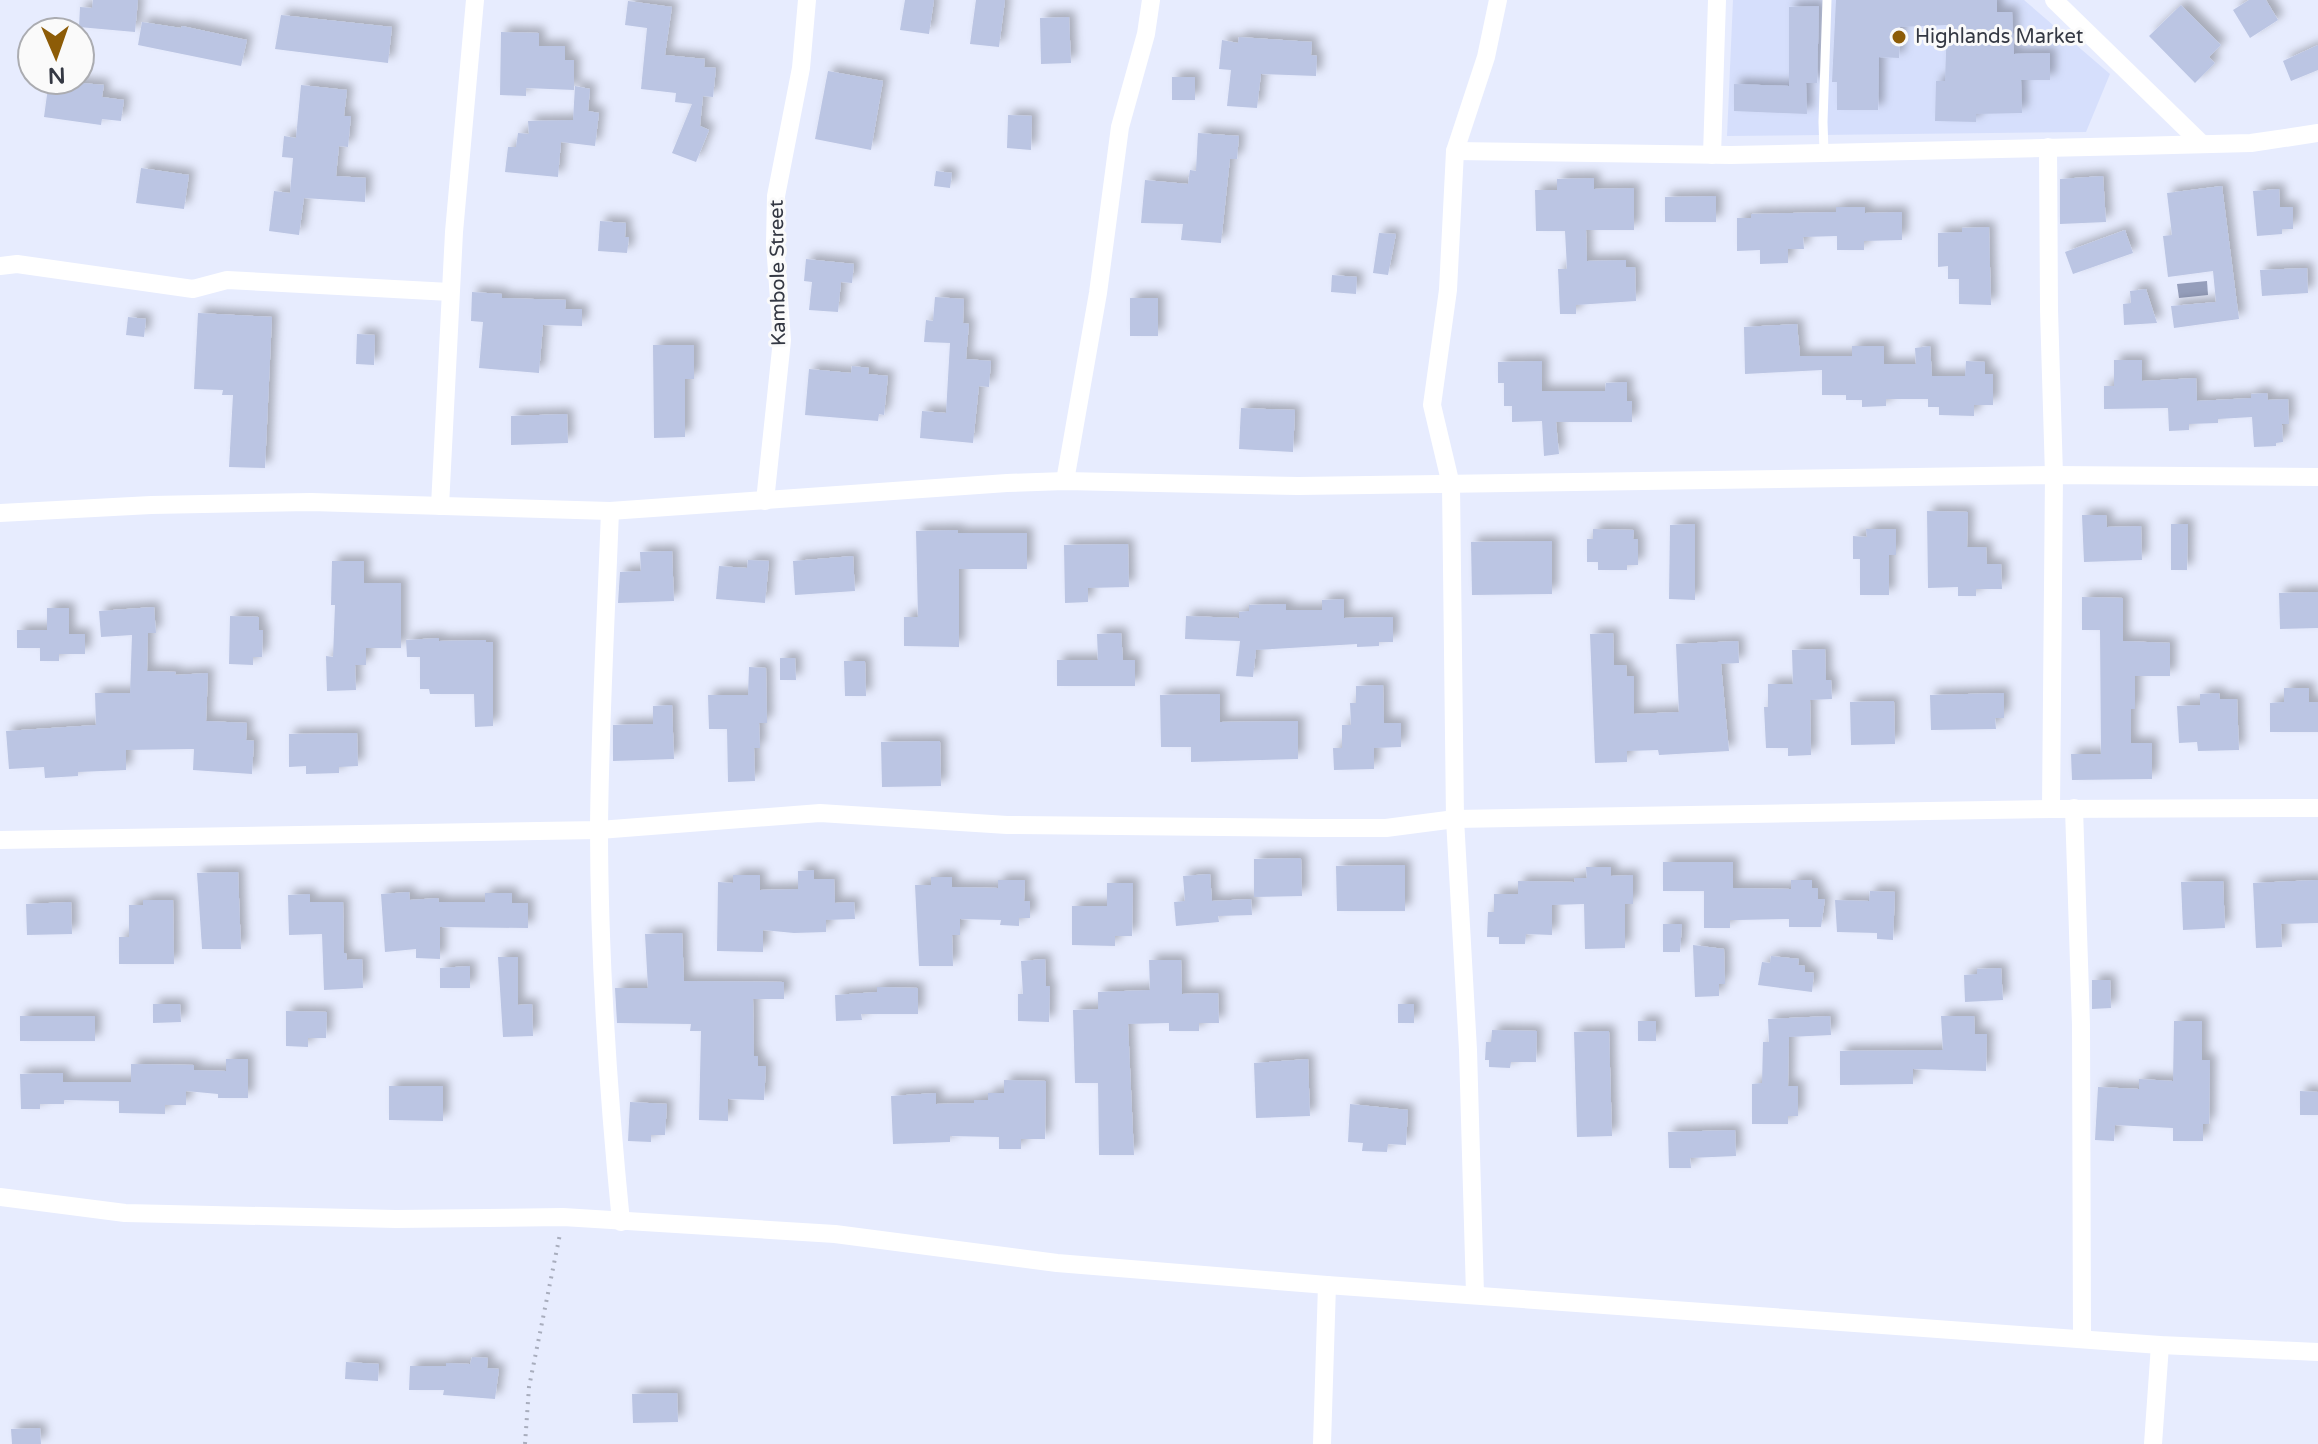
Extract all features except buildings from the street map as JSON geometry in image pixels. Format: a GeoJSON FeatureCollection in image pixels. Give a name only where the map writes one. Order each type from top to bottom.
{"type":"FeatureCollection","features":[{"type":"Feature","properties":{"kind":"street"},"geometry":{"type":"LineString","coordinates":[[440,506],[450,292],[475,0]]}},
{"type":"Feature","properties":{"kind":"street","name":"Kambole Street"},"geometry":{"type":"LineString","coordinates":[[765,501],[782,340],[775,244],[776,196],[801,68],[807,0]]}},
{"type":"Feature","properties":{"kind":"street"},"geometry":{"type":"LineString","coordinates":[[1065,481],[1098,293],[1120,127],[1146,34],[1151,0]]}},
{"type":"Feature","properties":{"kind":"street"},"geometry":{"type":"LineString","coordinates":[[1475,1294],[1468,1050],[1455,819],[1451,485],[1432,405],[1448,290],[1455,151],[1486,57],[1498,0]]}},
{"type":"Feature","properties":{"kind":"street"},"geometry":{"type":"LineString","coordinates":[[1712,155],[1717,0]]}},
{"type":"Feature","properties":{"kind":"street"},"geometry":{"type":"LineString","coordinates":[[2054,0],[2202,144]]}},
{"type":"Feature","properties":{"kind":"street"},"geometry":{"type":"LineString","coordinates":[[1455,151],[1712,155],[2251,143],[2318,133]]}},
{"type":"Feature","properties":{"kind":"street"},"geometry":{"type":"LineString","coordinates":[[2048,147],[2054,475],[2051,809]]}},
{"type":"Feature","properties":{"kind":"street"},"geometry":{"type":"LineString","coordinates":[[0,266],[17,264],[193,289],[227,280],[450,292]]}},
{"type":"Feature","properties":{"kind":"street"},"geometry":{"type":"LineString","coordinates":[[0,513],[151,505],[311,502],[610,511],[1065,481],[1267,486],[2054,475],[2318,477]]}},
{"type":"Feature","properties":{"kind":"street"},"geometry":{"type":"LineString","coordinates":[[610,511],[599,830],[604,996],[621,1222]]}},
{"type":"Feature","properties":{"kind":"street"},"geometry":{"type":"LineString","coordinates":[[2074,808],[2081,1025],[2082,1338]]}},
{"type":"Feature","properties":{"kind":"street"},"geometry":{"type":"LineString","coordinates":[[0,840],[599,830],[820,813],[1007,825],[1386,828],[1455,819],[2074,808],[2318,808]]}},
{"type":"Feature","properties":{"kind":"street"},"geometry":{"type":"LineString","coordinates":[[0,1197],[125,1213],[396,1219],[563,1217],[835,1234],[1057,1263],[1327,1285],[2160,1345],[2318,1352]]}},
{"type":"Feature","properties":{"kind":"street"},"geometry":{"type":"LineString","coordinates":[[1322,1444],[1327,1285]]}},
{"type":"Feature","properties":{"kind":"street"},"geometry":{"type":"LineString","coordinates":[[2153,1444],[2160,1345]]}},
{"type":"Feature","properties":{"kind":"lane"},"geometry":{"type":"LineString","coordinates":[[1824,152],[1827,0]]}},
{"type":"Feature","properties":{"kind":"path"},"geometry":{"type":"LineString","coordinates":[[525,1444],[531,1372],[563,1217]]}},
{"type":"Feature","properties":{"kind":"shaded area","name":"Highlands Market"},"geometry":{"type":"Polygon","coordinates":[[[1733,0],[2024,0],[2110,74],[2086,132],[1727,136],[1733,0]]]}},
{"type":"Feature","properties":{"kind":"shaded area"},"geometry":{"type":"Polygon","coordinates":[[[2207,281],[2208,295],[2179,298],[2177,284],[2207,281]]]}},
{"type":"Feature","properties":{"kind":"place","name":"Highlands Market"},"geometry":{"type":"Point","coordinates":[1899,37]}}]}
